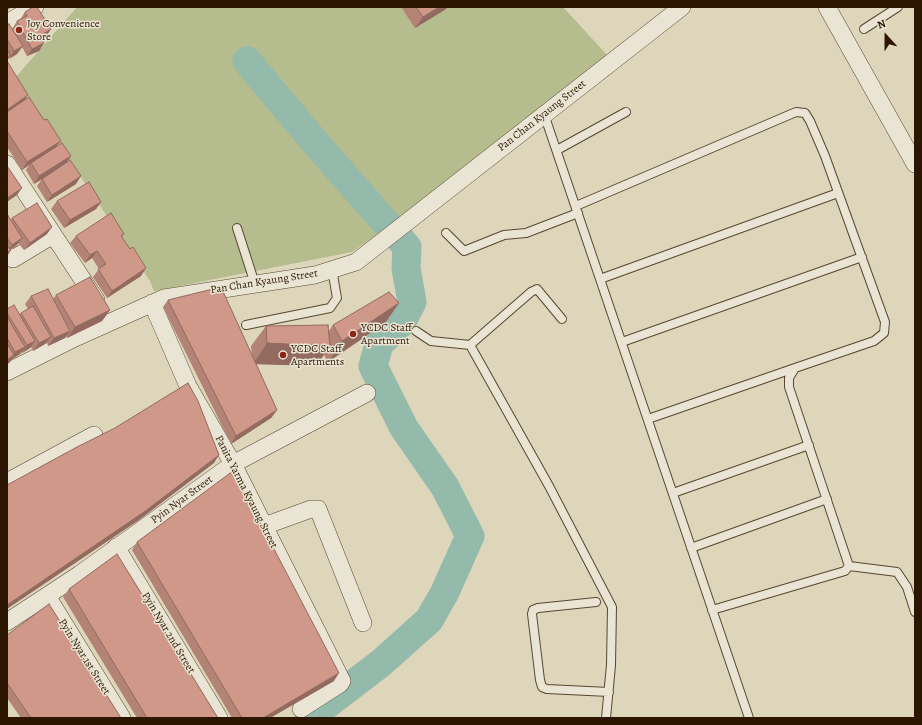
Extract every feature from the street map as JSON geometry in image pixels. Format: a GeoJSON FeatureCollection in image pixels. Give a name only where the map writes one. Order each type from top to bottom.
{"type":"FeatureCollection","features":[{"type":"Feature","properties":{"kind":"street"},"geometry":{"type":"LineString","coordinates":[[7,23],[35,7]]}},
{"type":"Feature","properties":{"kind":"street"},"geometry":{"type":"LineString","coordinates":[[827,7],[915,164]]}},
{"type":"Feature","properties":{"kind":"street","name":"Pan Chan Kyaung Street"},"geometry":{"type":"LineString","coordinates":[[7,372],[110,322],[164,298],[315,274],[356,262],[680,8]]}},
{"type":"Feature","properties":{"kind":"street"},"geometry":{"type":"LineString","coordinates":[[7,164],[110,322]]}},
{"type":"Feature","properties":{"kind":"street"},"geometry":{"type":"LineString","coordinates":[[7,254],[13,259],[53,235]]}},
{"type":"Feature","properties":{"kind":"street","name":"Panita Yarma Kyaung Street"},"geometry":{"type":"LineString","coordinates":[[152,303],[188,386],[233,464],[342,681],[340,684],[301,709]]}},
{"type":"Feature","properties":{"kind":"street","name":"Pyin Nyar Street"},"geometry":{"type":"LineString","coordinates":[[7,622],[47,596],[233,464],[367,393]]}},
{"type":"Feature","properties":{"kind":"street"},"geometry":{"type":"LineString","coordinates":[[7,482],[94,435]]}},
{"type":"Feature","properties":{"kind":"street"},"geometry":{"type":"LineString","coordinates":[[264,526],[311,509],[318,509],[363,623]]}},
{"type":"Feature","properties":{"kind":"street","name":"Pyin Nyar 2nd Street"},"geometry":{"type":"LineString","coordinates":[[116,547],[219,718]]}},
{"type":"Feature","properties":{"kind":"street","name":"Pyin Nyar 1st Street"},"geometry":{"type":"LineString","coordinates":[[47,596],[122,718]]}},
{"type":"Feature","properties":{"kind":"lane"},"geometry":{"type":"LineString","coordinates":[[864,29],[898,7]]}},
{"type":"Feature","properties":{"kind":"lane"},"geometry":{"type":"LineString","coordinates":[[557,150],[626,112]]}},
{"type":"Feature","properties":{"kind":"lane"},"geometry":{"type":"LineString","coordinates":[[446,233],[464,251],[504,235],[526,233],[796,112],[805,113],[810,121],[862,257],[885,322],[884,333],[874,341],[648,419]]}},
{"type":"Feature","properties":{"kind":"lane"},"geometry":{"type":"LineString","coordinates":[[544,114],[749,718]]}},
{"type":"Feature","properties":{"kind":"lane"},"geometry":{"type":"LineString","coordinates":[[600,279],[838,193]]}},
{"type":"Feature","properties":{"kind":"lane"},"geometry":{"type":"LineString","coordinates":[[237,228],[256,284]]}},
{"type":"Feature","properties":{"kind":"lane"},"geometry":{"type":"LineString","coordinates":[[622,342],[862,257]]}},
{"type":"Feature","properties":{"kind":"lane"},"geometry":{"type":"LineString","coordinates":[[246,325],[330,308],[337,298],[332,269]]}},
{"type":"Feature","properties":{"kind":"lane"},"geometry":{"type":"LineString","coordinates":[[416,331],[431,341],[470,345],[537,289],[562,319]]}},
{"type":"Feature","properties":{"kind":"lane"},"geometry":{"type":"LineString","coordinates":[[470,345],[549,486],[612,607],[612,665],[606,718]]}},
{"type":"Feature","properties":{"kind":"lane"},"geometry":{"type":"LineString","coordinates":[[796,368],[789,378],[789,387],[849,566]]}},
{"type":"Feature","properties":{"kind":"lane"},"geometry":{"type":"LineString","coordinates":[[672,493],[809,445]]}},
{"type":"Feature","properties":{"kind":"lane"},"geometry":{"type":"LineString","coordinates":[[691,548],[827,499]]}},
{"type":"Feature","properties":{"kind":"lane"},"geometry":{"type":"LineString","coordinates":[[712,610],[845,571],[849,566]]}},
{"type":"Feature","properties":{"kind":"lane"},"geometry":{"type":"LineString","coordinates":[[849,566],[897,572],[902,578],[915,612]]}},
{"type":"Feature","properties":{"kind":"lane"},"geometry":{"type":"LineString","coordinates":[[596,602],[538,608],[533,610],[532,614],[540,680],[542,687],[547,689],[609,692]]}},
{"type":"Feature","properties":{"kind":"green space"},"geometry":{"type":"Polygon","coordinates":[[[77,7],[563,7],[608,56],[397,221],[352,252],[154,291],[150,281],[15,78],[77,7]]]}},
{"type":"Feature","properties":{"kind":"building"},"geometry":{"type":"Polygon","coordinates":[[[33,7],[37,7],[51,29],[40,36],[44,43],[32,49],[17,21],[27,16],[25,12],[33,7]]]}},
{"type":"Feature","properties":{"kind":"building"},"geometry":{"type":"Polygon","coordinates":[[[416,7],[439,7],[423,17],[416,7]]]}},
{"type":"Feature","properties":{"kind":"building"},"geometry":{"type":"Polygon","coordinates":[[[9,24],[23,46],[14,51],[7,39],[7,25],[9,24]]]}},
{"type":"Feature","properties":{"kind":"building"},"geometry":{"type":"Polygon","coordinates":[[[7,49],[10,55],[7,58],[7,49]]]}},
{"type":"Feature","properties":{"kind":"building"},"geometry":{"type":"Polygon","coordinates":[[[7,61],[28,95],[7,110],[7,61]]]}},
{"type":"Feature","properties":{"kind":"building"},"geometry":{"type":"Polygon","coordinates":[[[29,97],[44,120],[47,119],[61,141],[27,162],[7,131],[7,112],[29,97]]]}},
{"type":"Feature","properties":{"kind":"building"},"geometry":{"type":"Polygon","coordinates":[[[62,143],[71,156],[39,176],[31,163],[62,143]]]}},
{"type":"Feature","properties":{"kind":"building"},"geometry":{"type":"Polygon","coordinates":[[[70,160],[81,176],[52,195],[42,179],[70,160]]]}},
{"type":"Feature","properties":{"kind":"building"},"geometry":{"type":"Polygon","coordinates":[[[7,166],[22,188],[7,198],[7,166]]]}},
{"type":"Feature","properties":{"kind":"building"},"geometry":{"type":"Polygon","coordinates":[[[89,182],[101,202],[70,220],[57,201],[89,182]]]}},
{"type":"Feature","properties":{"kind":"building"},"geometry":{"type":"Polygon","coordinates":[[[37,203],[52,227],[30,243],[12,218],[37,203]]]}},
{"type":"Feature","properties":{"kind":"building"},"geometry":{"type":"Polygon","coordinates":[[[111,213],[124,234],[121,236],[130,249],[133,247],[146,268],[112,291],[98,269],[106,264],[97,251],[90,255],[76,236],[111,213]]]}},
{"type":"Feature","properties":{"kind":"building"},"geometry":{"type":"Polygon","coordinates":[[[7,214],[22,238],[12,245],[7,238],[7,214]]]}},
{"type":"Feature","properties":{"kind":"building"},"geometry":{"type":"Polygon","coordinates":[[[7,246],[11,250],[7,253],[7,246]]]}},
{"type":"Feature","properties":{"kind":"building"},"geometry":{"type":"Polygon","coordinates":[[[90,277],[110,310],[75,327],[56,295],[90,277]]]}},
{"type":"Feature","properties":{"kind":"building"},"geometry":{"type":"Polygon","coordinates":[[[221,287],[277,410],[236,436],[168,300],[221,287]]]}},
{"type":"Feature","properties":{"kind":"building"},"geometry":{"type":"Polygon","coordinates":[[[48,289],[70,331],[54,338],[31,296],[48,289]]]}},
{"type":"Feature","properties":{"kind":"building"},"geometry":{"type":"Polygon","coordinates":[[[389,292],[399,303],[342,341],[333,325],[389,292]]]}},
{"type":"Feature","properties":{"kind":"building"},"geometry":{"type":"Polygon","coordinates":[[[14,305],[35,341],[27,345],[7,313],[7,309],[14,305]]]}},
{"type":"Feature","properties":{"kind":"building"},"geometry":{"type":"Polygon","coordinates":[[[33,306],[51,337],[39,343],[21,313],[33,306]]]}},
{"type":"Feature","properties":{"kind":"building"},"geometry":{"type":"Polygon","coordinates":[[[7,317],[25,347],[15,352],[7,338],[7,317]]]}},
{"type":"Feature","properties":{"kind":"building"},"geometry":{"type":"Polygon","coordinates":[[[328,325],[330,346],[267,343],[266,326],[328,325]]]}},
{"type":"Feature","properties":{"kind":"building"},"geometry":{"type":"Polygon","coordinates":[[[7,343],[14,355],[7,360],[7,343]]]}},
{"type":"Feature","properties":{"kind":"building"},"geometry":{"type":"Polygon","coordinates":[[[188,383],[198,401],[219,455],[144,512],[7,605],[7,485],[115,428],[188,383]]]}},
{"type":"Feature","properties":{"kind":"building"},"geometry":{"type":"Polygon","coordinates":[[[233,471],[339,673],[263,718],[242,718],[137,542],[233,471]]]}},
{"type":"Feature","properties":{"kind":"building"},"geometry":{"type":"Polygon","coordinates":[[[117,554],[218,718],[147,718],[69,589],[117,554]]]}},
{"type":"Feature","properties":{"kind":"building"},"geometry":{"type":"Polygon","coordinates":[[[49,604],[121,718],[31,718],[7,683],[7,635],[49,604]]]}},
{"type":"Feature","properties":{"kind":"waterway"},"geometry":{"type":"LineString","coordinates":[[247,61],[319,147],[407,247],[406,268],[412,302],[401,323],[379,344],[373,366],[404,428],[445,487],[470,536],[444,594],[429,620],[381,663],[309,718]]}},
{"type":"Feature","properties":{"kind":"place","name":"Joy Convenience Store"},"geometry":{"type":"Point","coordinates":[19,30]}},
{"type":"Feature","properties":{"kind":"place","name":"YCDC Staff Apartment"},"geometry":{"type":"Point","coordinates":[353,334]}},
{"type":"Feature","properties":{"kind":"place","name":"YCDC Staff Apartments"},"geometry":{"type":"Point","coordinates":[283,355]}}]}
